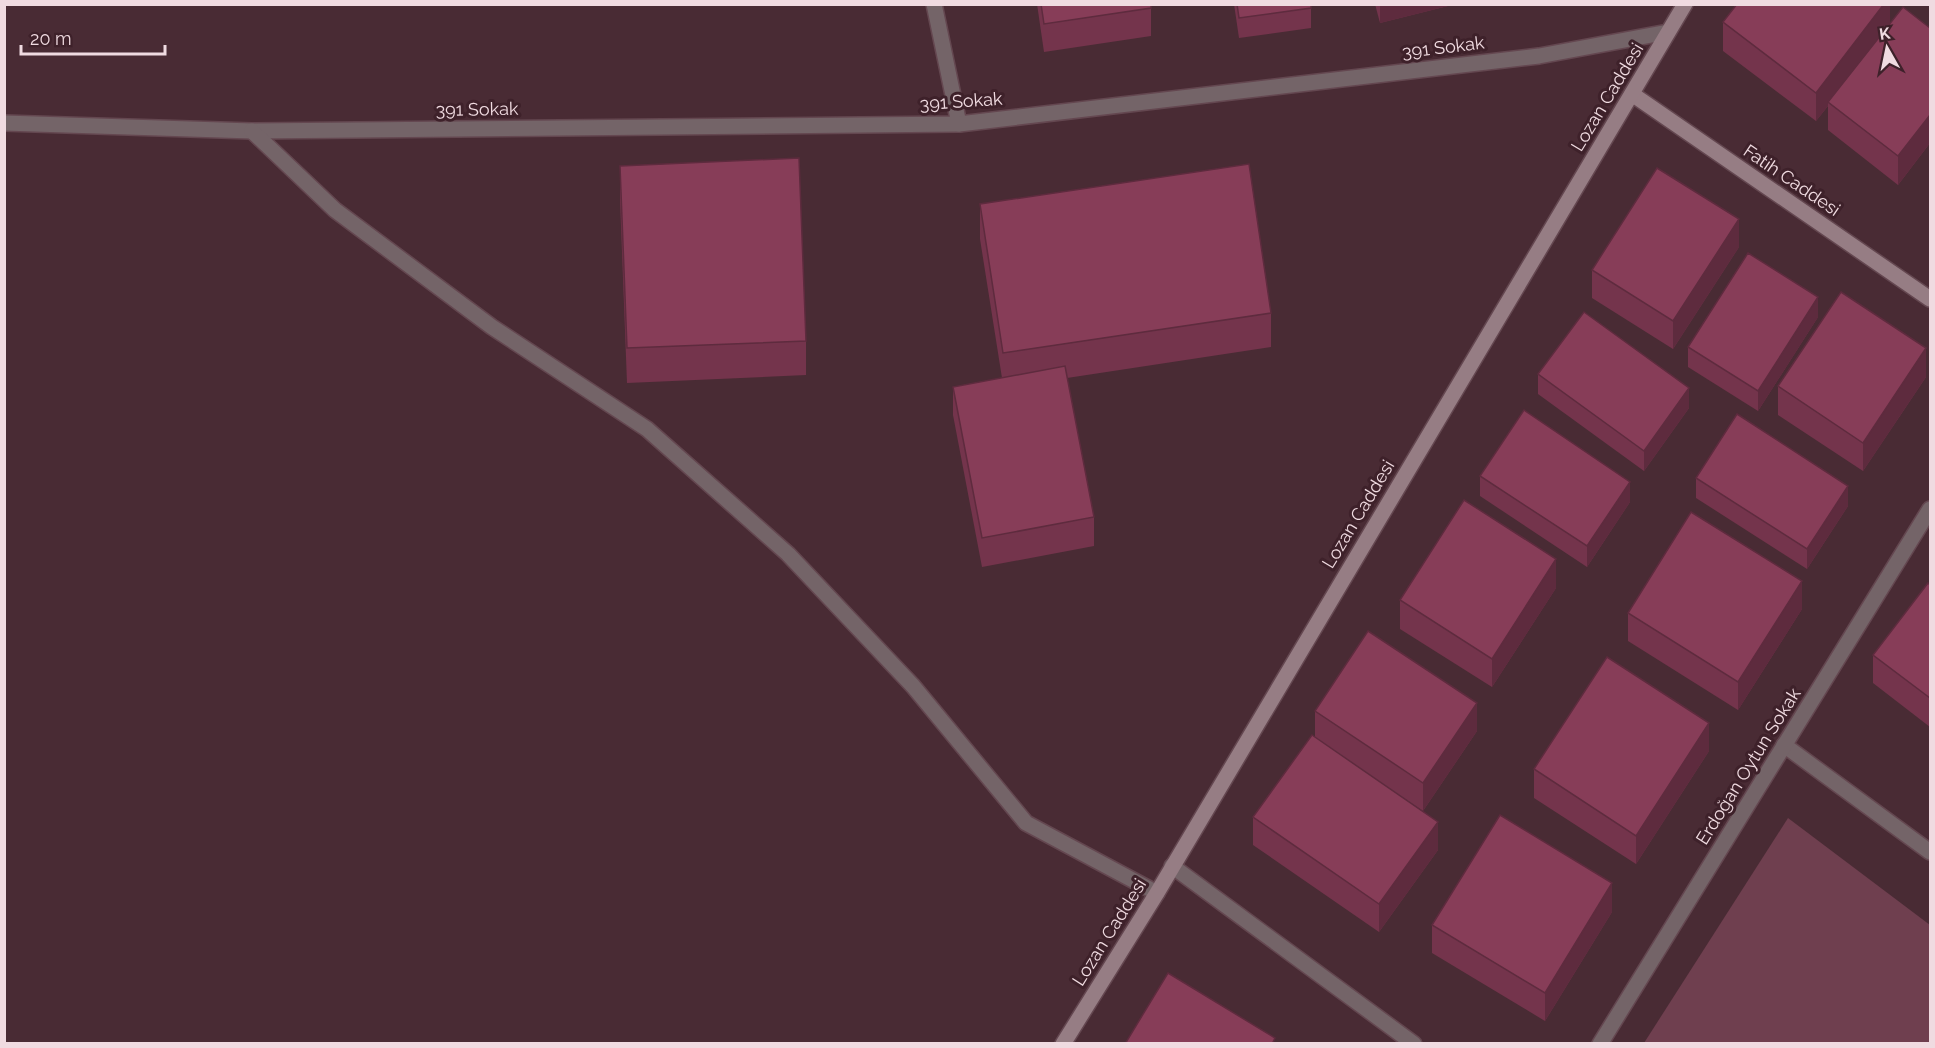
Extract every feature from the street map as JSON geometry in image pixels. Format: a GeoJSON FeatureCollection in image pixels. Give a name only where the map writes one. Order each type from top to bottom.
{"type":"FeatureCollection","features":[{"type":"Feature","properties":{"kind":"street"},"geometry":{"type":"LineString","coordinates":[[934,4],[959,124]]}},
{"type":"Feature","properties":{"kind":"street","name":"Lozan Caddesi"},"geometry":{"type":"LineString","coordinates":[[1064,1044],[1157,893],[1685,4]]}},
{"type":"Feature","properties":{"kind":"street","name":"391 Sokak"},"geometry":{"type":"LineString","coordinates":[[4,123],[252,131],[959,124],[1539,56],[1668,32]]}},
{"type":"Feature","properties":{"kind":"street","name":"Fatih Caddesi"},"geometry":{"type":"LineString","coordinates":[[1632,94],[1930,299]]}},
{"type":"Feature","properties":{"kind":"street"},"geometry":{"type":"LineString","coordinates":[[252,131],[334,210],[492,327],[647,429],[788,554],[913,686],[1026,823],[1157,893]]}},
{"type":"Feature","properties":{"kind":"street","name":"Erdoğan Oytun Sokak"},"geometry":{"type":"LineString","coordinates":[[1600,1044],[1930,509]]}},
{"type":"Feature","properties":{"kind":"street"},"geometry":{"type":"LineString","coordinates":[[1784,745],[1930,852]]}},
{"type":"Feature","properties":{"kind":"street"},"geometry":{"type":"LineString","coordinates":[[1172,866],[1414,1044]]}},
{"type":"Feature","properties":{"kind":"shaded area"},"geometry":{"type":"Polygon","coordinates":[[[1788,818],[1930,925],[1930,1043],[1644,1043],[1788,818]]]}},
{"type":"Feature","properties":{"kind":"building"},"geometry":{"type":"Polygon","coordinates":[[[1041,4],[1151,4],[1151,8],[1044,24],[1041,4]]]}},
{"type":"Feature","properties":{"kind":"building"},"geometry":{"type":"Polygon","coordinates":[[[1237,4],[1311,4],[1311,8],[1239,18],[1237,4]]]}},
{"type":"Feature","properties":{"kind":"building"},"geometry":{"type":"Polygon","coordinates":[[[1737,4],[1884,4],[1816,93],[1723,22],[1737,4]]]}},
{"type":"Feature","properties":{"kind":"building"},"geometry":{"type":"Polygon","coordinates":[[[1903,7],[1930,28],[1930,115],[1898,156],[1828,102],[1903,7]]]}},
{"type":"Feature","properties":{"kind":"building"},"geometry":{"type":"Polygon","coordinates":[[[799,158],[806,341],[627,348],[620,166],[799,158]]]}},
{"type":"Feature","properties":{"kind":"building"},"geometry":{"type":"Polygon","coordinates":[[[1249,164],[1271,313],[1003,353],[980,204],[1249,164]]]}},
{"type":"Feature","properties":{"kind":"building"},"geometry":{"type":"Polygon","coordinates":[[[1657,168],[1739,219],[1673,321],[1592,270],[1657,168]]]}},
{"type":"Feature","properties":{"kind":"building"},"geometry":{"type":"Polygon","coordinates":[[[1748,253],[1818,297],[1758,391],[1688,347],[1748,253]]]}},
{"type":"Feature","properties":{"kind":"building"},"geometry":{"type":"Polygon","coordinates":[[[1841,292],[1926,348],[1863,443],[1778,386],[1841,292]]]}},
{"type":"Feature","properties":{"kind":"building"},"geometry":{"type":"Polygon","coordinates":[[[1584,312],[1689,388],[1644,451],[1538,374],[1584,312]]]}},
{"type":"Feature","properties":{"kind":"building"},"geometry":{"type":"Polygon","coordinates":[[[1065,366],[1094,517],[982,538],[953,387],[1065,366]]]}},
{"type":"Feature","properties":{"kind":"building"},"geometry":{"type":"Polygon","coordinates":[[[1524,410],[1630,482],[1587,546],[1480,476],[1524,410]]]}},
{"type":"Feature","properties":{"kind":"building"},"geometry":{"type":"Polygon","coordinates":[[[1737,414],[1848,486],[1807,549],[1696,478],[1737,414]]]}},
{"type":"Feature","properties":{"kind":"building"},"geometry":{"type":"Polygon","coordinates":[[[1464,500],[1556,559],[1492,659],[1400,600],[1464,500]]]}},
{"type":"Feature","properties":{"kind":"building"},"geometry":{"type":"Polygon","coordinates":[[[1691,512],[1802,581],[1738,682],[1628,613],[1691,512]]]}},
{"type":"Feature","properties":{"kind":"building"},"geometry":{"type":"Polygon","coordinates":[[[1928,583],[1930,585],[1930,698],[1873,655],[1928,583]]]}},
{"type":"Feature","properties":{"kind":"building"},"geometry":{"type":"Polygon","coordinates":[[[1368,631],[1477,703],[1423,783],[1315,711],[1368,631]]]}},
{"type":"Feature","properties":{"kind":"building"},"geometry":{"type":"Polygon","coordinates":[[[1607,657],[1709,723],[1636,836],[1534,769],[1607,657]]]}},
{"type":"Feature","properties":{"kind":"building"},"geometry":{"type":"Polygon","coordinates":[[[1312,735],[1438,822],[1379,904],[1253,817],[1312,735]]]}},
{"type":"Feature","properties":{"kind":"building"},"geometry":{"type":"Polygon","coordinates":[[[1500,815],[1612,883],[1545,993],[1432,925],[1500,815]]]}},
{"type":"Feature","properties":{"kind":"building"},"geometry":{"type":"Polygon","coordinates":[[[1168,973],[1275,1038],[1272,1044],[1125,1044],[1168,973]]]}}]}
